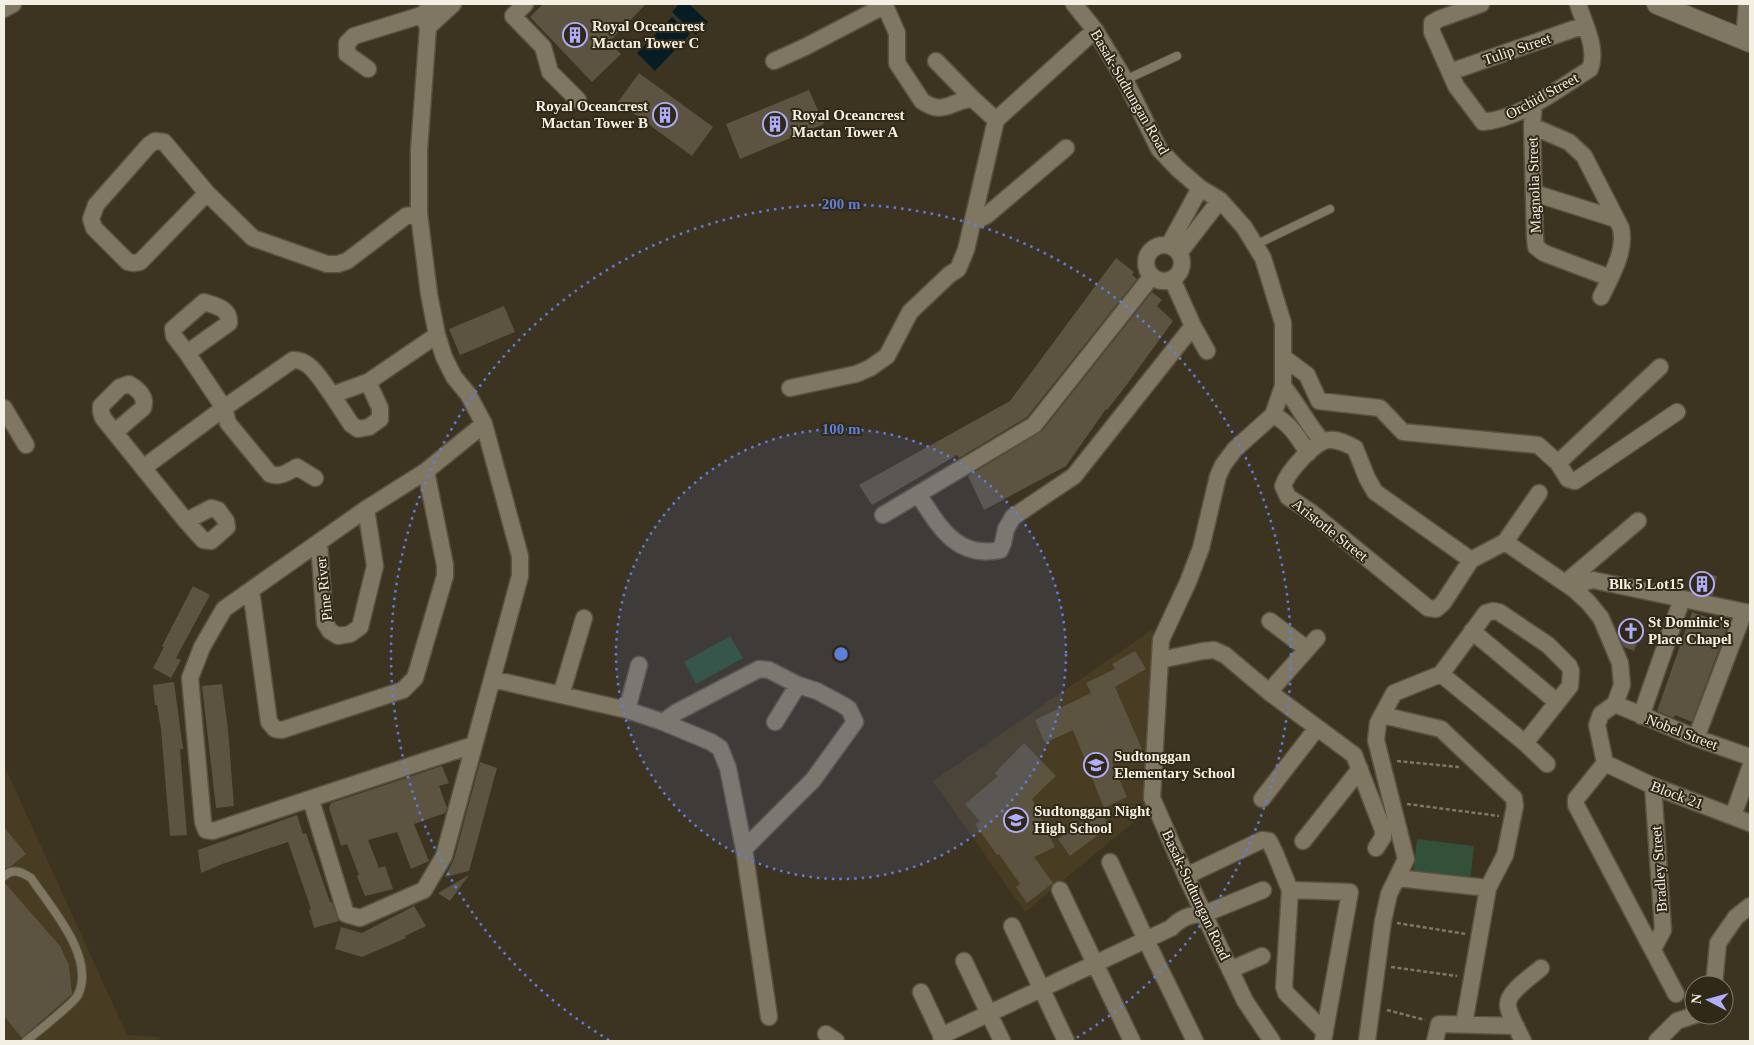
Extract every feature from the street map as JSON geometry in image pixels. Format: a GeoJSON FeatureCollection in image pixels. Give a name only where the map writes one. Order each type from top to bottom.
{"type":"FeatureCollection","features":[{"type":"Feature","properties":{"kind":"street"},"geometry":{"type":"LineString","coordinates":[[368,69],[347,54],[347,43],[354,36],[428,15],[453,4]]}},
{"type":"Feature","properties":{"kind":"street"},"geometry":{"type":"LineString","coordinates":[[525,4],[513,16],[543,47],[550,72],[578,100]]}},
{"type":"Feature","properties":{"kind":"street","name":"Basak-Sudtungan Road"},"geometry":{"type":"LineString","coordinates":[[1074,4],[1095,30],[1125,80],[1159,149],[1200,188],[1220,200],[1244,227],[1263,258],[1283,323],[1283,386],[1273,415],[1235,449],[1223,465],[1218,476],[1201,548],[1188,582],[1161,640],[1152,798],[1186,876],[1245,1001],[1272,1041]]}},
{"type":"Feature","properties":{"kind":"street"},"geometry":{"type":"LineString","coordinates":[[1450,72],[1432,32],[1432,23],[1482,4]]}},
{"type":"Feature","properties":{"kind":"street"},"geometry":{"type":"LineString","coordinates":[[1578,4],[1584,25]]}},
{"type":"Feature","properties":{"kind":"street"},"geometry":{"type":"LineString","coordinates":[[1657,4],[1747,41],[1747,4]]}},
{"type":"Feature","properties":{"kind":"street"},"geometry":{"type":"LineString","coordinates":[[774,60],[805,47],[876,10],[886,8],[897,33],[897,63],[922,101],[932,106],[946,108],[972,99]]}},
{"type":"Feature","properties":{"kind":"street"},"geometry":{"type":"LineString","coordinates":[[311,800],[346,914],[360,918],[424,890],[444,856],[520,576],[520,556],[484,424],[468,394],[454,376],[444,357],[437,335],[429,294],[420,214],[419,150],[428,15]]}},
{"type":"Feature","properties":{"kind":"street","name":"Orchid Street"},"geometry":{"type":"LineString","coordinates":[[1450,72],[1456,86],[1483,122],[1502,119],[1534,104],[1590,68],[1594,59],[1592,46],[1584,25]]}},
{"type":"Feature","properties":{"kind":"street","name":"Tulip Street"},"geometry":{"type":"LineString","coordinates":[[1450,72],[1584,25]]}},
{"type":"Feature","properties":{"kind":"street"},"geometry":{"type":"LineString","coordinates":[[790,388],[856,374],[870,368],[888,356],[910,312],[949,275],[958,269],[966,250],[996,120],[1095,30]]}},
{"type":"Feature","properties":{"kind":"street"},"geometry":{"type":"LineString","coordinates":[[936,61],[972,99],[996,120]]}},
{"type":"Feature","properties":{"kind":"street","name":"Magnolia Street"},"geometry":{"type":"LineString","coordinates":[[1534,104],[1532,126],[1536,247],[1544,253],[1610,278]]}},
{"type":"Feature","properties":{"kind":"street"},"geometry":{"type":"LineString","coordinates":[[1532,126],[1569,142],[1584,156],[1621,228],[1623,238],[1619,255],[1602,297]]}},
{"type":"Feature","properties":{"kind":"street"},"geometry":{"type":"LineString","coordinates":[[208,193],[140,262],[134,264],[128,262],[94,228],[91,219],[96,205],[149,145],[155,141],[164,142],[208,193],[252,238],[327,264],[347,262],[406,216],[420,214]]}},
{"type":"Feature","properties":{"kind":"street"},"geometry":{"type":"LineString","coordinates":[[972,223],[987,215],[1066,148]]}},
{"type":"Feature","properties":{"kind":"street"},"geometry":{"type":"LineString","coordinates":[[1174,249],[1200,188]]}},
{"type":"Feature","properties":{"kind":"street"},"geometry":{"type":"LineString","coordinates":[[1534,193],[1616,219]]}},
{"type":"Feature","properties":{"kind":"street"},"geometry":{"type":"LineString","coordinates":[[1174,249],[1220,200]]}},
{"type":"Feature","properties":{"kind":"street"},"geometry":{"type":"LineString","coordinates":[[1157,246],[1174,249],[1182,258],[1181,271],[1172,279],[1161,281],[1152,276],[1146,266],[1148,254],[1157,246]]}},
{"type":"Feature","properties":{"kind":"street"},"geometry":{"type":"LineString","coordinates":[[882,515],[1034,425],[1152,276]]}},
{"type":"Feature","properties":{"kind":"street"},"geometry":{"type":"LineString","coordinates":[[1172,279],[1206,351]]}},
{"type":"Feature","properties":{"kind":"street"},"geometry":{"type":"LineString","coordinates":[[918,494],[939,526],[953,541],[969,550],[988,552],[1000,550],[1006,529],[1013,517],[1074,476],[1193,326]]}},
{"type":"Feature","properties":{"kind":"street"},"geometry":{"type":"LineString","coordinates":[[332,395],[368,382],[437,335]]}},
{"type":"Feature","properties":{"kind":"street"},"geometry":{"type":"LineString","coordinates":[[187,353],[224,408],[228,423],[270,474],[275,476],[282,475],[297,467],[315,478]]}},
{"type":"Feature","properties":{"kind":"street"},"geometry":{"type":"LineString","coordinates":[[1283,357],[1306,375],[1319,401],[1380,408],[1403,432],[1538,445],[1558,463],[1568,479],[1575,481],[1676,412]]}},
{"type":"Feature","properties":{"kind":"street"},"geometry":{"type":"LineString","coordinates":[[143,468],[293,360],[300,360],[309,365],[351,424],[358,429],[369,427],[380,419],[380,408],[368,382]]}},
{"type":"Feature","properties":{"kind":"street"},"geometry":{"type":"LineString","coordinates":[[1558,463],[1660,367]]}},
{"type":"Feature","properties":{"kind":"street"},"geometry":{"type":"LineString","coordinates":[[1283,386],[1297,403],[1309,427],[1326,440],[1341,441],[1356,448],[1367,478],[1375,492],[1470,560],[1505,542],[1539,493]]}},
{"type":"Feature","properties":{"kind":"street"},"geometry":{"type":"LineString","coordinates":[[1273,415],[1284,420],[1308,453]]}},
{"type":"Feature","properties":{"kind":"street"},"geometry":{"type":"LineString","coordinates":[[6,417],[26,445]]}},
{"type":"Feature","properties":{"kind":"street"},"geometry":{"type":"LineString","coordinates":[[473,745],[214,831],[206,830],[203,822],[190,678],[202,647],[224,609],[366,509],[426,471],[484,424]]}},
{"type":"Feature","properties":{"kind":"street"},"geometry":{"type":"LineString","coordinates":[[115,432],[186,521]]}},
{"type":"Feature","properties":{"kind":"street","name":"Aristotle Street"},"geometry":{"type":"LineString","coordinates":[[1326,440],[1308,453],[1286,477],[1283,486],[1288,497],[1312,513],[1428,608],[1436,609],[1443,603],[1470,560]]}},
{"type":"Feature","properties":{"kind":"street"},"geometry":{"type":"LineString","coordinates":[[250,590],[270,722],[275,729],[282,730],[403,690],[415,678],[445,576],[445,564],[426,471]]}},
{"type":"Feature","properties":{"kind":"street","name":"Pine River"},"geometry":{"type":"LineString","coordinates":[[319,542],[325,623],[330,631],[338,636],[350,634],[360,627],[375,566],[366,509]]}},
{"type":"Feature","properties":{"kind":"street"},"geometry":{"type":"LineString","coordinates":[[1570,586],[1638,521]]}},
{"type":"Feature","properties":{"kind":"street"},"geometry":{"type":"LineString","coordinates":[[1505,542],[1570,586],[1588,602],[1601,618],[1620,663],[1622,686],[1615,704],[1601,714],[1597,725],[1605,763],[1576,799],[1576,804],[1676,994]]}},
{"type":"Feature","properties":{"kind":"street"},"geometry":{"type":"LineString","coordinates":[[1570,586],[1593,580],[1747,613],[1696,738]]}},
{"type":"Feature","properties":{"kind":"street"},"geometry":{"type":"LineString","coordinates":[[1641,716],[1682,599]]}},
{"type":"Feature","properties":{"kind":"street"},"geometry":{"type":"LineString","coordinates":[[1366,1041],[1383,921],[1389,894],[1406,860],[1376,740],[1378,723],[1382,715],[1394,693],[1441,674],[1486,613],[1499,612],[1548,644],[1569,666],[1571,671],[1570,686],[1525,743]]}},
{"type":"Feature","properties":{"kind":"street"},"geometry":{"type":"LineString","coordinates":[[561,695],[584,618]]}},
{"type":"Feature","properties":{"kind":"street"},"geometry":{"type":"LineString","coordinates":[[1270,621],[1312,643],[1270,692]]}},
{"type":"Feature","properties":{"kind":"street"},"geometry":{"type":"LineString","coordinates":[[1472,631],[1557,702]]}},
{"type":"Feature","properties":{"kind":"street"},"geometry":{"type":"LineString","coordinates":[[1160,660],[1214,650],[1225,655],[1270,692],[1354,755],[1383,830],[1383,837],[1376,848]]}},
{"type":"Feature","properties":{"kind":"street"},"geometry":{"type":"LineString","coordinates":[[627,710],[639,665]]}},
{"type":"Feature","properties":{"kind":"street"},"geometry":{"type":"LineString","coordinates":[[663,722],[677,712],[759,669],[769,670],[798,685],[817,690],[849,710],[855,722],[813,780],[744,849]]}},
{"type":"Feature","properties":{"kind":"street"},"geometry":{"type":"LineString","coordinates":[[1441,674],[1525,743],[1547,764]]}},
{"type":"Feature","properties":{"kind":"street"},"geometry":{"type":"LineString","coordinates":[[492,679],[627,710],[663,722],[711,742],[720,748],[728,768],[744,849],[769,1017]]}},
{"type":"Feature","properties":{"kind":"street"},"geometry":{"type":"LineString","coordinates":[[775,722],[798,685]]}},
{"type":"Feature","properties":{"kind":"street","name":"Nobel Street"},"geometry":{"type":"LineString","coordinates":[[1615,704],[1696,738],[1750,756]]}},
{"type":"Feature","properties":{"kind":"street"},"geometry":{"type":"LineString","coordinates":[[1382,715],[1441,729],[1514,798],[1515,806],[1505,855],[1488,888],[1464,1024]]}},
{"type":"Feature","properties":{"kind":"street"},"geometry":{"type":"LineString","coordinates":[[1262,798],[1317,728]]}},
{"type":"Feature","properties":{"kind":"street","name":"Block 21"},"geometry":{"type":"LineString","coordinates":[[1605,763],[1653,786],[1750,823]]}},
{"type":"Feature","properties":{"kind":"street"},"geometry":{"type":"LineString","coordinates":[[1733,816],[1750,768]]}},
{"type":"Feature","properties":{"kind":"street"},"geometry":{"type":"LineString","coordinates":[[1303,841],[1360,769]]}},
{"type":"Feature","properties":{"kind":"street","name":"Bradley Street"},"geometry":{"type":"LineString","coordinates":[[1653,786],[1663,930],[1653,949]]}},
{"type":"Feature","properties":{"kind":"street"},"geometry":{"type":"LineString","coordinates":[[1186,876],[1262,840],[1266,840],[1275,853],[1290,890],[1284,988],[1286,993],[1324,1037]]}},
{"type":"Feature","properties":{"kind":"street"},"geometry":{"type":"LineString","coordinates":[[1110,862],[1195,1041]]}},
{"type":"Feature","properties":{"kind":"street"},"geometry":{"type":"LineString","coordinates":[[1397,878],[1488,888]]}},
{"type":"Feature","properties":{"kind":"street"},"geometry":{"type":"LineString","coordinates":[[1060,890],[1132,1041]]}},
{"type":"Feature","properties":{"kind":"street"},"geometry":{"type":"LineString","coordinates":[[921,992],[943,1038],[989,1013],[1171,928],[1182,928],[1197,922],[1204,914],[1263,890]]}},
{"type":"Feature","properties":{"kind":"street"},"geometry":{"type":"LineString","coordinates":[[1290,890],[1350,892],[1324,1037]]}},
{"type":"Feature","properties":{"kind":"street"},"geometry":{"type":"LineString","coordinates":[[1715,975],[1718,943],[1736,917],[1750,906]]}},
{"type":"Feature","properties":{"kind":"street"},"geometry":{"type":"LineString","coordinates":[[1012,926],[1066,1041]]}},
{"type":"Feature","properties":{"kind":"street"},"geometry":{"type":"LineString","coordinates":[[1230,970],[1262,956]]}},
{"type":"Feature","properties":{"kind":"street"},"geometry":{"type":"LineString","coordinates":[[964,961],[1002,1041]]}},
{"type":"Feature","properties":{"kind":"street"},"geometry":{"type":"LineString","coordinates":[[1523,1041],[1507,1006],[1508,998],[1541,968]]}},
{"type":"Feature","properties":{"kind":"street"},"geometry":{"type":"LineString","coordinates":[[1657,1041],[1677,1021],[1684,1019]]}},
{"type":"Feature","properties":{"kind":"street"},"geometry":{"type":"LineString","coordinates":[[1435,1041],[1439,1024],[1516,1026]]}},
{"type":"Feature","properties":{"kind":"lane"},"geometry":{"type":"LineString","coordinates":[[1125,80],[1177,56]]}},
{"type":"Feature","properties":{"kind":"lane"},"geometry":{"type":"LineString","coordinates":[[1255,245],[1330,209]]}},
{"type":"Feature","properties":{"kind":"lane"},"geometry":{"type":"LineString","coordinates":[[4,876],[8,872],[15,871],[22,872],[31,878],[74,942],[81,961],[81,984],[78,996],[26,1041]]}},
{"type":"Feature","properties":{"kind":"path"},"geometry":{"type":"LineString","coordinates":[[1380,760],[1485,769]]}},
{"type":"Feature","properties":{"kind":"path"},"geometry":{"type":"LineString","coordinates":[[1391,802],[1512,818]]}},
{"type":"Feature","properties":{"kind":"path"},"geometry":{"type":"LineString","coordinates":[[1383,921],[1480,936]]}},
{"type":"Feature","properties":{"kind":"path"},"geometry":{"type":"LineString","coordinates":[[1377,965],[1472,978]]}},
{"type":"Feature","properties":{"kind":"path"},"geometry":{"type":"LineString","coordinates":[[1371,1005],[1439,1024]]}},
{"type":"Feature","properties":{"kind":"shaded area"},"geometry":{"type":"Polygon","coordinates":[[[1153,629],[1148,810],[1025,912],[933,781],[1153,629]]]}},
{"type":"Feature","properties":{"kind":"shaded area"},"geometry":{"type":"Polygon","coordinates":[[[4,765],[127,1035],[159,1037],[160,1041],[4,1041],[4,765]]]}},
{"type":"Feature","properties":{"kind":"green space"},"geometry":{"type":"Polygon","coordinates":[[[730,636],[743,658],[696,684],[684,662],[730,636]]]}},
{"type":"Feature","properties":{"kind":"green space"},"geometry":{"type":"Polygon","coordinates":[[[1417,839],[1474,846],[1470,881],[1413,875],[1417,839]]]}},
{"type":"Feature","properties":{"kind":"water"},"geometry":{"type":"Polygon","coordinates":[[[679,4],[689,4],[708,22],[696,35],[672,12],[679,4]]]}},
{"type":"Feature","properties":{"kind":"water"},"geometry":{"type":"Polygon","coordinates":[[[672,17],[690,34],[655,71],[637,53],[672,17]]]}},
{"type":"Feature","properties":{"kind":"building","name":"Royal Oceancrest Mactan Tower C"},"geometry":{"type":"Polygon","coordinates":[[[543,4],[646,4],[609,42],[621,54],[592,82],[530,17],[543,4]]]}},
{"type":"Feature","properties":{"kind":"building","name":"Royal Oceancrest Mactan Tower B"},"geometry":{"type":"Polygon","coordinates":[[[639,73],[713,127],[692,156],[618,102],[639,73]]]}},
{"type":"Feature","properties":{"kind":"building","name":"Royal Oceancrest Mactan Tower A"},"geometry":{"type":"Polygon","coordinates":[[[809,90],[824,124],[740,159],[726,124],[809,90]]]}},
{"type":"Feature","properties":{"kind":"building"},"geometry":{"type":"Polygon","coordinates":[[[1116,258],[1134,272],[1132,275],[1137,279],[1027,417],[959,458],[957,455],[872,505],[859,485],[1010,401],[1116,258]]]}},
{"type":"Feature","properties":{"kind":"building"},"geometry":{"type":"Polygon","coordinates":[[[1152,292],[1162,300],[1157,306],[1173,321],[1125,387],[1106,409],[1066,466],[984,510],[968,476],[1042,431],[1152,292]]]}},
{"type":"Feature","properties":{"kind":"building"},"geometry":{"type":"Polygon","coordinates":[[[504,306],[515,332],[460,355],[449,329],[504,306]]]}},
{"type":"Feature","properties":{"kind":"building"},"geometry":{"type":"Polygon","coordinates":[[[1699,573],[1717,576],[1713,595],[1696,592],[1699,573]]]}},
{"type":"Feature","properties":{"kind":"building"},"geometry":{"type":"Polygon","coordinates":[[[193,586],[210,595],[176,658],[181,660],[171,678],[153,668],[164,647],[162,646],[193,586]]]}},
{"type":"Feature","properties":{"kind":"building"},"geometry":{"type":"Polygon","coordinates":[[[1692,612],[1728,625],[1692,722],[1675,715],[1674,718],[1657,711],[1692,612]]]}},
{"type":"Feature","properties":{"kind":"building","name":"St Dominic's Place Chapel"},"geometry":{"type":"Polygon","coordinates":[[[1625,619],[1643,625],[1634,651],[1624,647],[1619,636],[1625,619]]]}},
{"type":"Feature","properties":{"kind":"building"},"geometry":{"type":"Polygon","coordinates":[[[1135,651],[1146,669],[1115,687],[1142,749],[1112,762],[1127,797],[1104,808],[1073,730],[1045,743],[1035,720],[1091,693],[1086,683],[1115,669],[1112,664],[1135,651]]]}},
{"type":"Feature","properties":{"kind":"building"},"geometry":{"type":"Polygon","coordinates":[[[174,682],[183,749],[180,749],[187,835],[170,836],[161,729],[157,705],[155,705],[153,685],[174,682]]]}},
{"type":"Feature","properties":{"kind":"building"},"geometry":{"type":"Polygon","coordinates":[[[222,684],[228,729],[234,806],[216,808],[202,686],[222,684]]]}},
{"type":"Feature","properties":{"kind":"building"},"geometry":{"type":"Polygon","coordinates":[[[1024,743],[1056,776],[1032,799],[1055,847],[1034,857],[1053,883],[1027,903],[1016,887],[1020,884],[975,824],[980,821],[965,804],[998,776],[995,773],[1024,743]]]}},
{"type":"Feature","properties":{"kind":"building"},"geometry":{"type":"Polygon","coordinates":[[[480,762],[497,768],[469,871],[445,877],[454,859],[480,762]]]}},
{"type":"Feature","properties":{"kind":"building"},"geometry":{"type":"Polygon","coordinates":[[[442,766],[449,783],[439,786],[447,808],[445,813],[414,824],[429,861],[411,869],[397,832],[368,840],[379,868],[385,866],[393,889],[365,896],[347,844],[341,846],[329,808],[331,803],[442,766]]]}},
{"type":"Feature","properties":{"kind":"building"},"geometry":{"type":"Polygon","coordinates":[[[1099,810],[1110,826],[1070,856],[1058,839],[1099,810]]]}},
{"type":"Feature","properties":{"kind":"building"},"geometry":{"type":"Polygon","coordinates":[[[297,815],[303,834],[306,833],[330,902],[332,902],[339,921],[314,928],[309,910],[311,909],[288,842],[201,873],[198,850],[297,815]]]}},
{"type":"Feature","properties":{"kind":"building"},"geometry":{"type":"Polygon","coordinates":[[[4,827],[26,854],[4,869],[4,827]]]}},
{"type":"Feature","properties":{"kind":"building"},"geometry":{"type":"Polygon","coordinates":[[[469,875],[450,901],[438,893],[469,875]]]}},
{"type":"Feature","properties":{"kind":"building"},"geometry":{"type":"Polygon","coordinates":[[[4,882],[60,946],[69,965],[72,994],[22,1038],[4,1016],[4,882]]]}},
{"type":"Feature","properties":{"kind":"building"},"geometry":{"type":"Polygon","coordinates":[[[414,906],[426,926],[405,936],[406,938],[362,957],[335,949],[341,927],[362,933],[414,906]]]}},
{"type":"Feature","properties":{"kind":"place","name":"Royal Oceancrest Mactan Tower C"},"geometry":{"type":"Point","coordinates":[575,35]}},
{"type":"Feature","properties":{"kind":"place","name":"Royal Oceancrest Mactan Tower B"},"geometry":{"type":"Point","coordinates":[665,115]}},
{"type":"Feature","properties":{"kind":"place","name":"Royal Oceancrest Mactan Tower A"},"geometry":{"type":"Point","coordinates":[775,124]}},
{"type":"Feature","properties":{"kind":"place","name":"Blk 5 Lot15"},"geometry":{"type":"Point","coordinates":[1702,584]}},
{"type":"Feature","properties":{"kind":"place","name":"St Dominic's Place Chapel"},"geometry":{"type":"Point","coordinates":[1631,631]}},
{"type":"Feature","properties":{"kind":"place","name":"Sudtonggan Elementary School"},"geometry":{"type":"Point","coordinates":[1096,765]}},
{"type":"Feature","properties":{"kind":"place","name":"Sudtonggan Night High School"},"geometry":{"type":"Point","coordinates":[1016,820]}}]}
